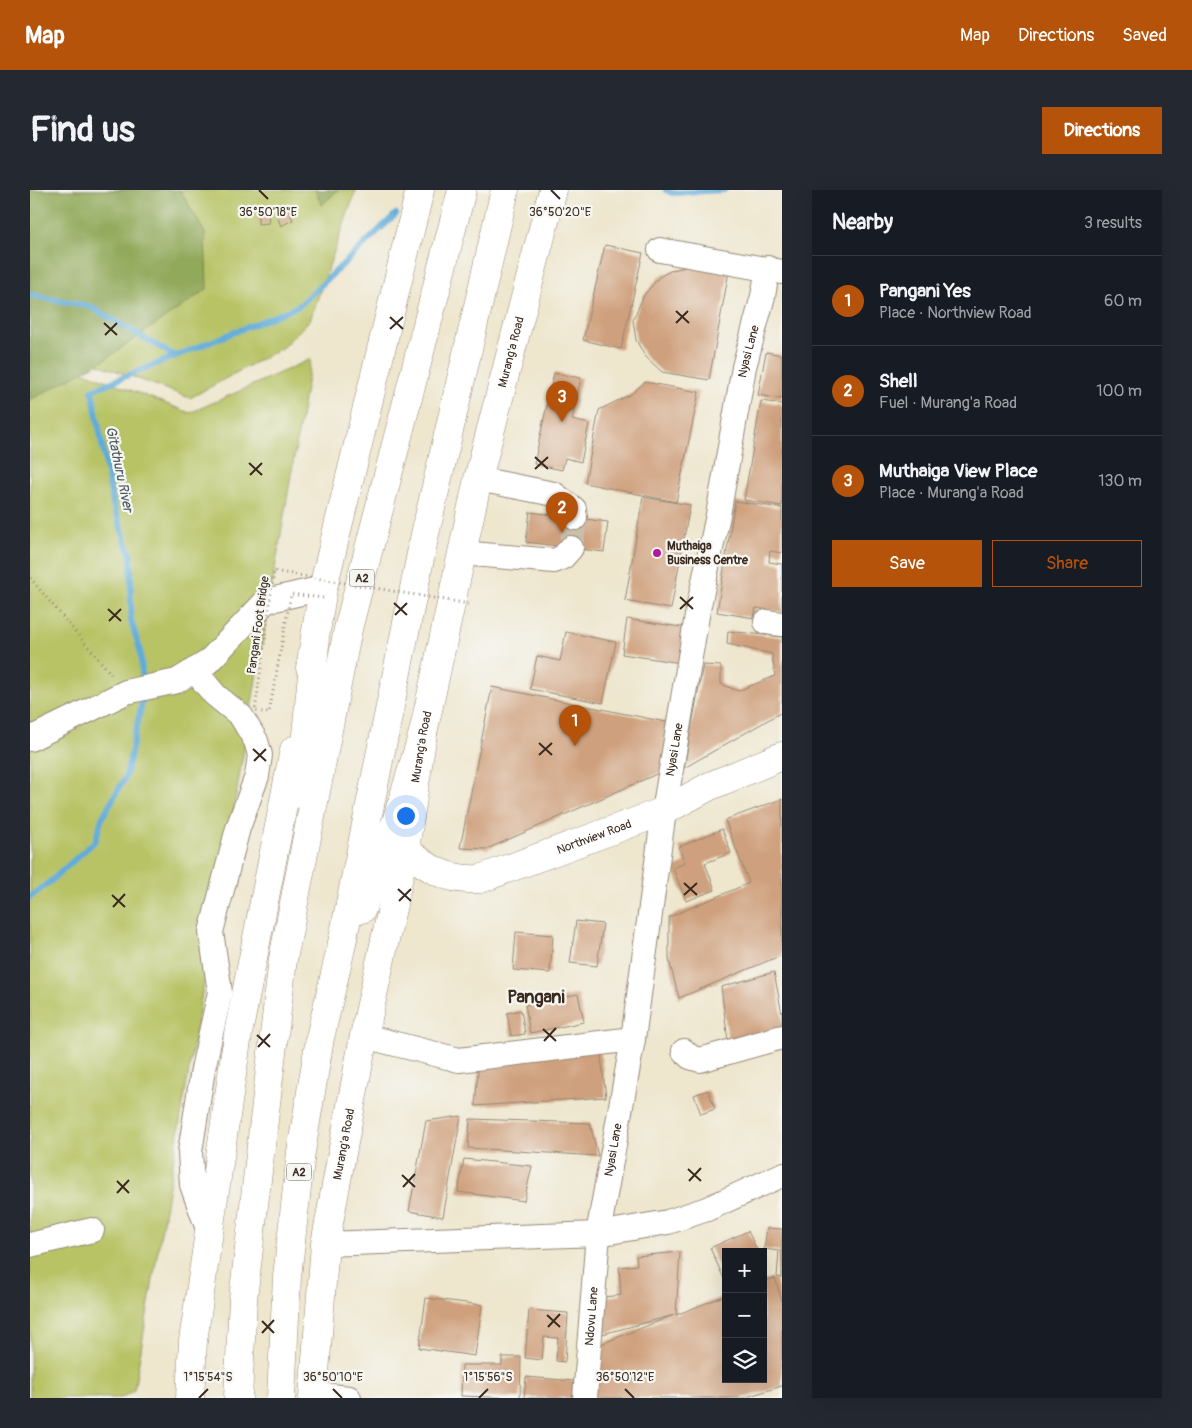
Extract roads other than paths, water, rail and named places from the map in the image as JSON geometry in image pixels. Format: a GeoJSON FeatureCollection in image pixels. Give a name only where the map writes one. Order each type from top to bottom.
{"type":"FeatureCollection","features":[{"type":"Feature","properties":{"kind":"main road"},"geometry":{"type":"LineString","coordinates":[[190,1398],[193,1341],[208,1228],[238,1034],[315,645],[323,593],[420,190]]}},
{"type":"Feature","properties":{"kind":"main road","name":"A2"},"geometry":{"type":"LineString","coordinates":[[238,1398],[243,1299],[283,959],[348,629],[462,190]]}},
{"type":"Feature","properties":{"kind":"main road","name":"A2"},"geometry":{"type":"LineString","coordinates":[[281,1398],[287,1277],[301,1152],[320,1038],[341,948],[425,534],[505,190]]}},
{"type":"Feature","properties":{"kind":"main road","name":"Murang'a Road"},"geometry":{"type":"LineString","coordinates":[[313,1396],[325,1244],[364,1036],[405,849],[423,734],[478,479],[552,190]]}},
{"type":"Feature","properties":{"kind":"main road"},"geometry":{"type":"LineString","coordinates":[[283,959],[315,645]]}},
{"type":"Feature","properties":{"kind":"main road"},"geometry":{"type":"LineString","coordinates":[[341,948],[364,904],[397,819],[423,734]]}},
{"type":"Feature","properties":{"kind":"main road","name":"Northview Road"},"geometry":{"type":"LineString","coordinates":[[405,849],[420,862],[444,874],[460,880],[480,879],[664,811],[710,786],[782,756]]}},
{"type":"Feature","properties":{"kind":"street"},"geometry":{"type":"LineString","coordinates":[[660,250],[775,270]]}},
{"type":"Feature","properties":{"kind":"street","name":"Nyasi Lane"},"geometry":{"type":"LineString","coordinates":[[598,1234],[633,1039],[664,811],[698,610],[718,515],[744,367],[763,296],[775,270]]}},
{"type":"Feature","properties":{"kind":"street"},"geometry":{"type":"LineString","coordinates":[[478,479],[554,494],[574,509],[575,518]]}},
{"type":"Feature","properties":{"kind":"street"},"geometry":{"type":"LineString","coordinates":[[461,552],[554,561],[563,557],[571,548]]}},
{"type":"Feature","properties":{"kind":"street"},"geometry":{"type":"LineString","coordinates":[[30,739],[126,692],[185,675],[208,662],[266,601],[323,593]]}},
{"type":"Feature","properties":{"kind":"street"},"geometry":{"type":"LineString","coordinates":[[185,675],[215,695],[241,716],[256,740],[260,755],[257,776],[238,828],[211,932],[220,992],[203,1069],[190,1152],[192,1185],[208,1228]]}},
{"type":"Feature","properties":{"kind":"street"},"geometry":{"type":"LineString","coordinates":[[364,1036],[459,1060],[633,1039]]}},
{"type":"Feature","properties":{"kind":"street"},"geometry":{"type":"LineString","coordinates":[[684,1051],[690,1057],[700,1060],[782,1037]]}},
{"type":"Feature","properties":{"kind":"street"},"geometry":{"type":"LineString","coordinates":[[325,1244],[598,1234],[668,1222],[708,1209],[782,1175]]}},
{"type":"Feature","properties":{"kind":"street"},"geometry":{"type":"LineString","coordinates":[[30,1245],[92,1230]]}},
{"type":"Feature","properties":{"kind":"street","name":"Ndovu Lane"},"geometry":{"type":"LineString","coordinates":[[585,1398],[598,1234]]}},
{"type":"Feature","properties":{"kind":"street"},"geometry":{"type":"LineString","coordinates":[[313,1396],[349,1398]]}},
{"type":"Feature","properties":{"kind":"waterway"},"geometry":{"type":"LineString","coordinates":[[666,190],[672,193],[724,190]]}},
{"type":"Feature","properties":{"kind":"waterway","name":"Gitathuru River"},"geometry":{"type":"LineString","coordinates":[[143,683],[140,650],[131,621],[131,557],[113,504],[92,390],[299,306],[396,214]]}},
{"type":"Feature","properties":{"kind":"waterway"},"geometry":{"type":"LineString","coordinates":[[30,295],[89,306],[175,356]]}},
{"type":"Feature","properties":{"kind":"waterway","name":"Gitathuru River"},"geometry":{"type":"LineString","coordinates":[[30,897],[51,881],[95,841],[102,818],[126,776],[144,693]]}},
{"type":"Feature","properties":{"kind":"tunnel"},"geometry":{"type":"LineString","coordinates":[[571,548],[575,518]]}},
{"type":"Feature","properties":{"kind":"place","name":"Muthaiga View Place"},"geometry":{"type":"Point","coordinates":[562,422]}},
{"type":"Feature","properties":{"kind":"place","name":"Shell"},"geometry":{"type":"Point","coordinates":[562,533]}},
{"type":"Feature","properties":{"kind":"place","name":"Muthaiga Business Centre"},"geometry":{"type":"Point","coordinates":[657,553]}},
{"type":"Feature","properties":{"kind":"place","name":"Pangani Yes"},"geometry":{"type":"Point","coordinates":[575,746]}},
{"type":"Feature","properties":{"kind":"district","name":"Pangani"},"geometry":{"type":"Point","coordinates":[536,997]}}]}
